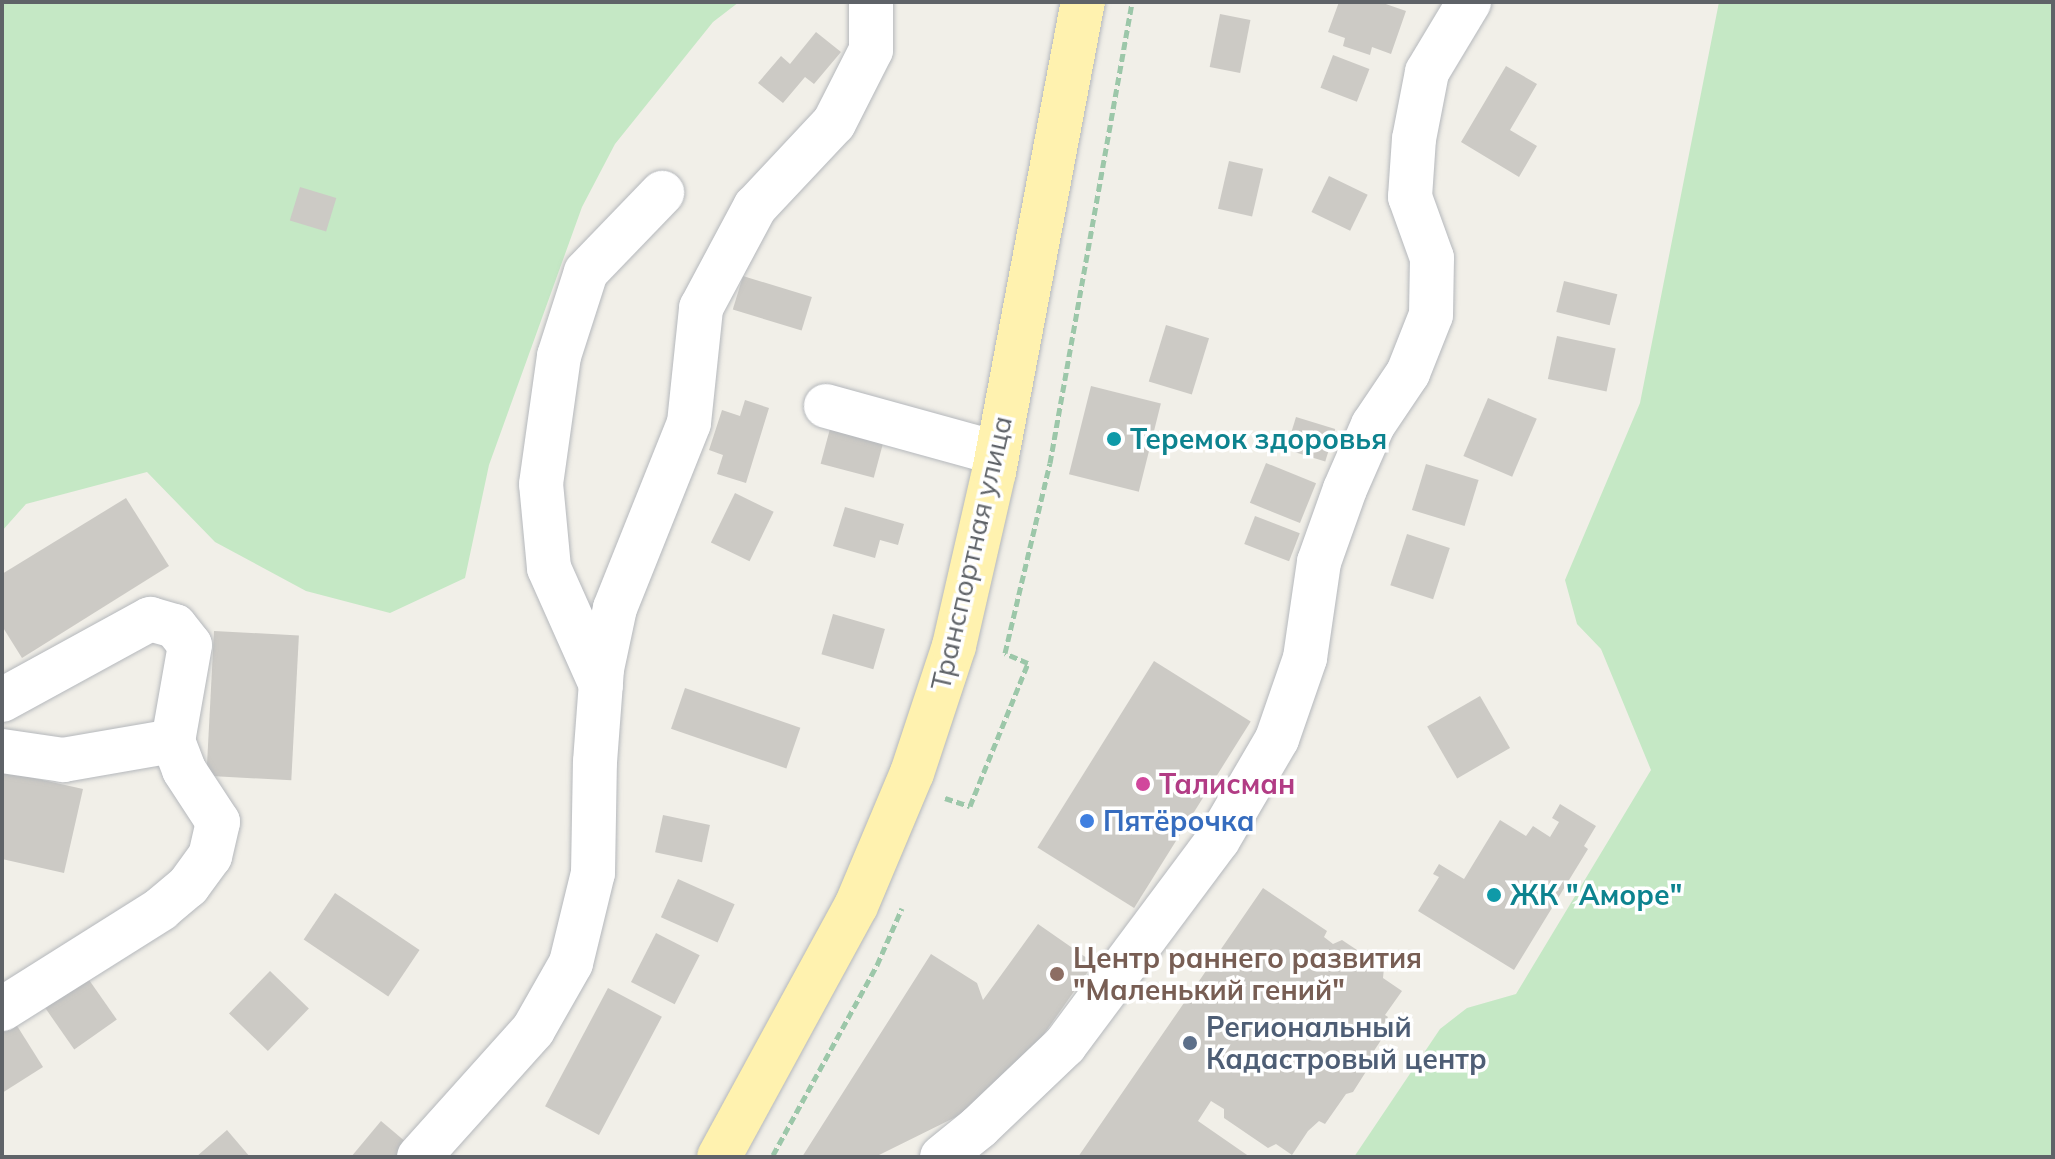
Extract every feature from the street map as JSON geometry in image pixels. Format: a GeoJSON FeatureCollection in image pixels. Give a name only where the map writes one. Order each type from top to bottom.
{"type":"FeatureCollection","features":[{"type":"Feature","properties":{"kind":"main road","name":"Транспортная улица"},"geometry":{"type":"LineString","coordinates":[[719,1157],[856,906],[912,773],[954,646],[997,453],[1083,2]]}},
{"type":"Feature","properties":{"kind":"street"},"geometry":{"type":"LineString","coordinates":[[419,1157],[533,1030],[571,963],[593,873],[595,762],[601,685],[615,608],[689,423],[701,308],[755,207],[834,123],[871,50],[871,2]]}},
{"type":"Feature","properties":{"kind":"street"},"geometry":{"type":"LineString","coordinates":[[942,1157],[979,1127],[1065,1045],[1218,840],[1277,739],[1305,658],[1319,562],[1345,489],[1373,425],[1408,373],[1431,315],[1432,258],[1410,197],[1414,139],[1427,72],[1469,2]]}},
{"type":"Feature","properties":{"kind":"street"},"geometry":{"type":"LineString","coordinates":[[601,685],[549,568],[541,484],[559,356],[586,272],[662,193]]}},
{"type":"Feature","properties":{"kind":"street"},"geometry":{"type":"LineString","coordinates":[[826,406],[997,453]]}},
{"type":"Feature","properties":{"kind":"street"},"geometry":{"type":"LineString","coordinates":[[2,700],[150,619],[175,626],[190,645],[173,741],[184,770],[218,822],[210,856],[188,886],[161,909],[2,1009]]}},
{"type":"Feature","properties":{"kind":"street"},"geometry":{"type":"LineString","coordinates":[[2,751],[63,760],[173,741]]}},
{"type":"Feature","properties":{"kind":"path"},"geometry":{"type":"LineString","coordinates":[[940,811],[945,796],[970,806],[1028,663],[1005,653],[1050,463],[1132,2]]}},
{"type":"Feature","properties":{"kind":"path"},"geometry":{"type":"LineString","coordinates":[[773,1155],[877,965],[906,899]]}},
{"type":"Feature","properties":{"kind":"green space"},"geometry":{"type":"Polygon","coordinates":[[[2,2],[739,2],[713,22],[615,144],[582,207],[489,465],[465,578],[390,613],[306,591],[215,542],[147,472],[26,504],[2,531],[2,2]]]}},
{"type":"Feature","properties":{"kind":"green space"},"geometry":{"type":"Polygon","coordinates":[[[1719,2],[2053,2],[2053,1157],[1354,1157],[1440,1029],[1467,1008],[1516,994],[1651,770],[1601,649],[1577,624],[1565,580],[1640,403],[1719,2]]]}},
{"type":"Feature","properties":{"kind":"building"},"geometry":{"type":"Polygon","coordinates":[[[1339,2],[1380,2],[1406,11],[1391,54],[1372,47],[1370,55],[1343,46],[1345,38],[1328,32],[1339,2]]]}},
{"type":"Feature","properties":{"kind":"building"},"geometry":{"type":"Polygon","coordinates":[[[1220,14],[1250,20],[1240,73],[1210,67],[1220,14]]]}},
{"type":"Feature","properties":{"kind":"building"},"geometry":{"type":"Polygon","coordinates":[[[816,32],[841,52],[814,84],[805,77],[783,103],[758,83],[781,56],[790,64],[816,32]]]}},
{"type":"Feature","properties":{"kind":"building"},"geometry":{"type":"Polygon","coordinates":[[[1333,55],[1369,69],[1357,102],[1320,88],[1333,55]]]}},
{"type":"Feature","properties":{"kind":"building"},"geometry":{"type":"Polygon","coordinates":[[[1506,66],[1537,84],[1510,130],[1537,146],[1519,177],[1461,142],[1506,66]]]}},
{"type":"Feature","properties":{"kind":"building"},"geometry":{"type":"Polygon","coordinates":[[[1229,161],[1263,169],[1252,217],[1218,209],[1229,161]]]}},
{"type":"Feature","properties":{"kind":"building"},"geometry":{"type":"Polygon","coordinates":[[[1329,176],[1368,195],[1350,231],[1311,212],[1329,176]]]}},
{"type":"Feature","properties":{"kind":"building"},"geometry":{"type":"Polygon","coordinates":[[[300,187],[336,198],[326,232],[290,220],[300,187]]]}},
{"type":"Feature","properties":{"kind":"building"},"geometry":{"type":"Polygon","coordinates":[[[743,276],[812,297],[802,331],[733,309],[743,276]]]}},
{"type":"Feature","properties":{"kind":"building"},"geometry":{"type":"Polygon","coordinates":[[[1564,281],[1617,294],[1610,325],[1556,312],[1564,281]]]}},
{"type":"Feature","properties":{"kind":"building"},"geometry":{"type":"Polygon","coordinates":[[[1166,325],[1209,338],[1192,395],[1149,381],[1166,325]]]}},
{"type":"Feature","properties":{"kind":"building"},"geometry":{"type":"Polygon","coordinates":[[[1557,336],[1616,348],[1607,392],[1548,379],[1557,336]]]}},
{"type":"Feature","properties":{"kind":"building","name":"Теремок здоровья"},"geometry":{"type":"Polygon","coordinates":[[[1091,386],[1161,403],[1139,492],[1069,474],[1091,386]]]}},
{"type":"Feature","properties":{"kind":"building"},"geometry":{"type":"Polygon","coordinates":[[[1488,398],[1537,419],[1512,477],[1463,456],[1488,398]]]}},
{"type":"Feature","properties":{"kind":"building"},"geometry":{"type":"Polygon","coordinates":[[[745,400],[769,408],[746,483],[717,474],[723,455],[709,450],[722,410],[740,416],[745,400]]]}},
{"type":"Feature","properties":{"kind":"building"},"geometry":{"type":"Polygon","coordinates":[[[1296,417],[1335,429],[1325,462],[1286,450],[1296,417]]]}},
{"type":"Feature","properties":{"kind":"building"},"geometry":{"type":"Polygon","coordinates":[[[831,425],[884,439],[874,478],[821,464],[831,425]]]}},
{"type":"Feature","properties":{"kind":"building"},"geometry":{"type":"Polygon","coordinates":[[[1266,463],[1316,483],[1300,523],[1250,503],[1266,463]]]}},
{"type":"Feature","properties":{"kind":"building"},"geometry":{"type":"Polygon","coordinates":[[[1426,464],[1479,480],[1465,526],[1412,510],[1426,464]]]}},
{"type":"Feature","properties":{"kind":"building"},"geometry":{"type":"Polygon","coordinates":[[[735,493],[774,512],[750,561],[711,542],[735,493]]]}},
{"type":"Feature","properties":{"kind":"building"},"geometry":{"type":"Polygon","coordinates":[[[126,498],[169,566],[22,658],[2,626],[2,574],[126,498]]]}},
{"type":"Feature","properties":{"kind":"building"},"geometry":{"type":"Polygon","coordinates":[[[845,507],[904,524],[898,545],[880,540],[875,558],[833,546],[845,507]]]}},
{"type":"Feature","properties":{"kind":"building"},"geometry":{"type":"Polygon","coordinates":[[[1255,516],[1300,533],[1289,561],[1244,544],[1255,516]]]}},
{"type":"Feature","properties":{"kind":"building"},"geometry":{"type":"Polygon","coordinates":[[[1407,534],[1450,548],[1433,599],[1390,585],[1407,534]]]}},
{"type":"Feature","properties":{"kind":"building"},"geometry":{"type":"Polygon","coordinates":[[[833,614],[885,629],[873,669],[821,654],[833,614]]]}},
{"type":"Feature","properties":{"kind":"building"},"geometry":{"type":"Polygon","coordinates":[[[214,631],[299,635],[291,780],[206,776],[214,631]]]}},
{"type":"Feature","properties":{"kind":"building","name":"Талисман"},"geometry":{"type":"Polygon","coordinates":[[[1154,661],[1251,721],[1134,908],[1037,848],[1154,661]]]}},
{"type":"Feature","properties":{"kind":"building"},"geometry":{"type":"Polygon","coordinates":[[[685,688],[800,728],[786,768],[671,729],[685,688]]]}},
{"type":"Feature","properties":{"kind":"building"},"geometry":{"type":"Polygon","coordinates":[[[1480,696],[1510,748],[1457,778],[1427,726],[1480,696]]]}},
{"type":"Feature","properties":{"kind":"building"},"geometry":{"type":"Polygon","coordinates":[[[2,771],[83,789],[64,873],[2,859],[2,771]]]}},
{"type":"Feature","properties":{"kind":"building","name":"ЖК \"Аморе\""},"geometry":{"type":"Polygon","coordinates":[[[1560,804],[1596,826],[1584,846],[1588,849],[1514,970],[1418,911],[1439,877],[1433,874],[1439,864],[1464,879],[1500,820],[1526,836],[1533,826],[1550,837],[1559,822],[1552,818],[1560,804]]]}},
{"type":"Feature","properties":{"kind":"building"},"geometry":{"type":"Polygon","coordinates":[[[663,815],[710,825],[702,862],[655,852],[663,815]]]}},
{"type":"Feature","properties":{"kind":"building"},"geometry":{"type":"Polygon","coordinates":[[[678,879],[735,904],[718,943],[661,917],[678,879]]]}},
{"type":"Feature","properties":{"kind":"building"},"geometry":{"type":"Polygon","coordinates":[[[1263,888],[1327,931],[1324,937],[1333,944],[1342,940],[1384,968],[1383,978],[1402,991],[1385,1015],[1388,1017],[1382,1027],[1387,1031],[1366,1063],[1367,1070],[1353,1092],[1346,1094],[1325,1124],[1319,1121],[1308,1131],[1292,1155],[1276,1144],[1268,1148],[1224,1118],[1224,1109],[1211,1101],[1198,1121],[1250,1157],[1078,1157],[1263,888]]]}},
{"type":"Feature","properties":{"kind":"building"},"geometry":{"type":"Polygon","coordinates":[[[335,893],[420,950],[388,996],[304,939],[335,893]]]}},
{"type":"Feature","properties":{"kind":"building"},"geometry":{"type":"Polygon","coordinates":[[[1038,924],[1094,963],[1030,1054],[972,1109],[875,1157],[802,1157],[931,954],[977,983],[983,1000],[1038,924]]]}},
{"type":"Feature","properties":{"kind":"building"},"geometry":{"type":"Polygon","coordinates":[[[656,933],[700,955],[675,1004],[631,982],[656,933]]]}},
{"type":"Feature","properties":{"kind":"building"},"geometry":{"type":"Polygon","coordinates":[[[270,971],[309,1009],[268,1051],[229,1013],[270,971]]]}},
{"type":"Feature","properties":{"kind":"building"},"geometry":{"type":"Polygon","coordinates":[[[87,977],[117,1020],[74,1049],[44,1007],[87,977]]]}},
{"type":"Feature","properties":{"kind":"building"},"geometry":{"type":"Polygon","coordinates":[[[608,988],[662,1017],[599,1135],[545,1106],[608,988]]]}},
{"type":"Feature","properties":{"kind":"building"},"geometry":{"type":"Polygon","coordinates":[[[14,1021],[43,1067],[2,1093],[2,1029],[14,1021]]]}},
{"type":"Feature","properties":{"kind":"building"},"geometry":{"type":"Polygon","coordinates":[[[381,1121],[413,1148],[405,1157],[351,1157],[381,1121]]]}},
{"type":"Feature","properties":{"kind":"building"},"geometry":{"type":"Polygon","coordinates":[[[227,1130],[250,1157],[196,1157],[227,1130]]]}},
{"type":"Feature","properties":{"kind":"place","name":"Теремок здоровья"},"geometry":{"type":"Point","coordinates":[1114,439]}},
{"type":"Feature","properties":{"kind":"place","name":"Талисман"},"geometry":{"type":"Point","coordinates":[1143,784]}},
{"type":"Feature","properties":{"kind":"place","name":"Пятёрочка"},"geometry":{"type":"Point","coordinates":[1087,821]}},
{"type":"Feature","properties":{"kind":"place","name":"ЖК \"Аморе\""},"geometry":{"type":"Point","coordinates":[1494,895]}},
{"type":"Feature","properties":{"kind":"place","name":"Центр раннего развития \"Маленький гений\""},"geometry":{"type":"Point","coordinates":[1057,974]}},
{"type":"Feature","properties":{"kind":"place","name":"Региональный Кадастровый центр"},"geometry":{"type":"Point","coordinates":[1190,1043]}}]}
